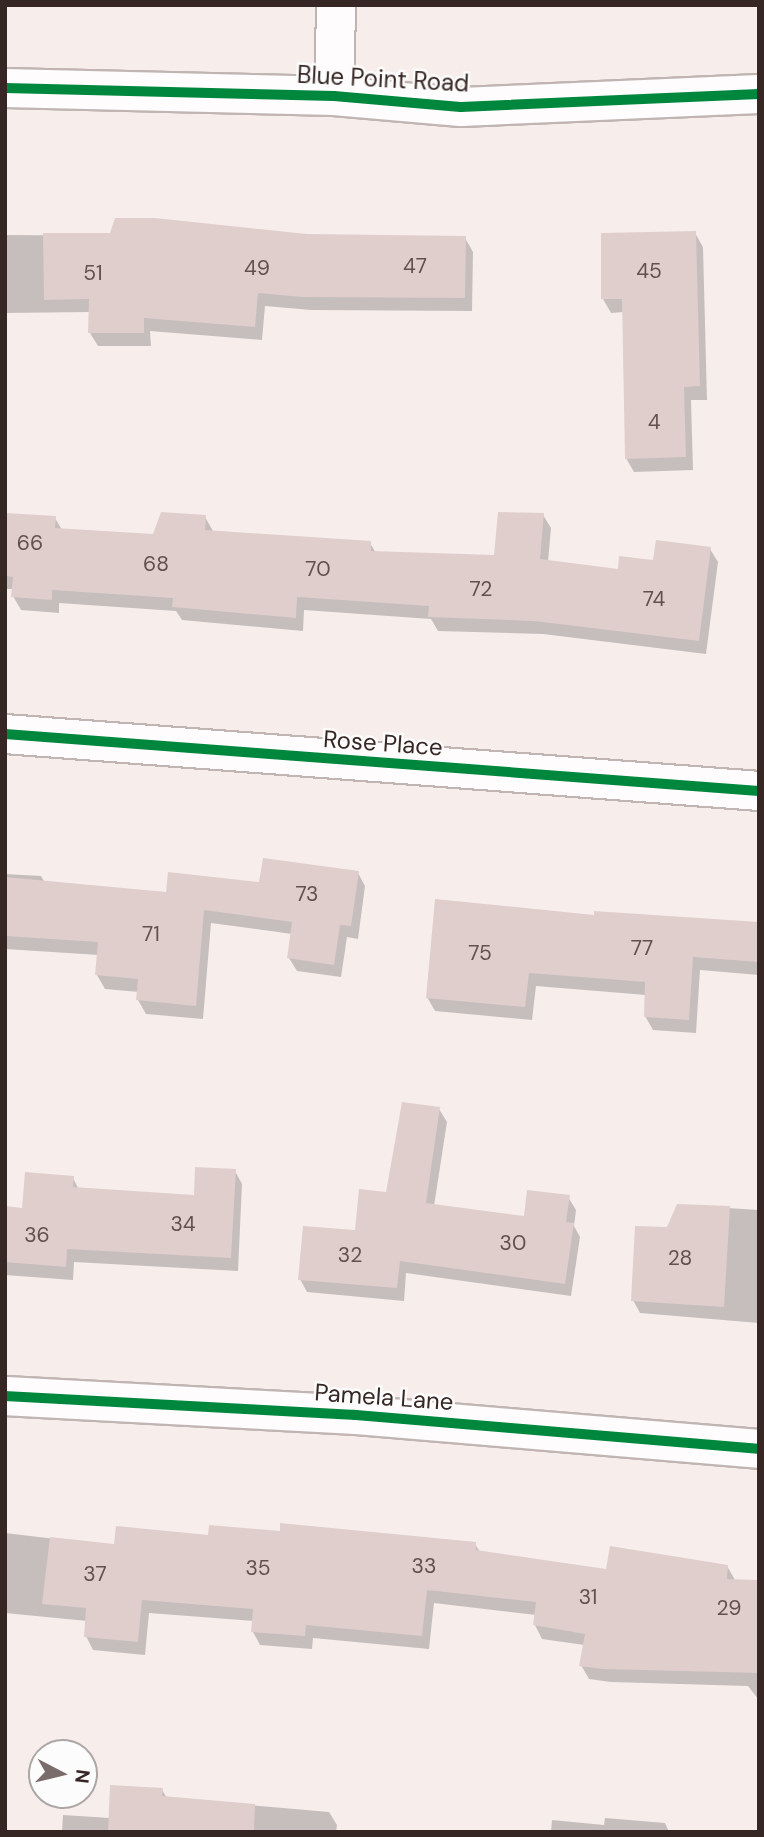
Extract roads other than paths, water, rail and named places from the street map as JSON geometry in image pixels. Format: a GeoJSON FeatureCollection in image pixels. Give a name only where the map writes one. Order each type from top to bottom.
{"type":"FeatureCollection","features":[{"type":"Feature","properties":{"kind":"street"},"geometry":{"type":"LineString","coordinates":[[334,96],[336,5]]}},
{"type":"Feature","properties":{"kind":"street","name":"Blue Point Road"},"geometry":{"type":"LineString","coordinates":[[5,88],[334,96],[461,107],[759,94]]}},
{"type":"Feature","properties":{"kind":"street","name":"Rose Place"},"geometry":{"type":"LineString","coordinates":[[5,734],[759,791]]}},
{"type":"Feature","properties":{"kind":"street","name":"Pamela Lane"},"geometry":{"type":"LineString","coordinates":[[5,1396],[355,1415],[759,1449]]}}]}
